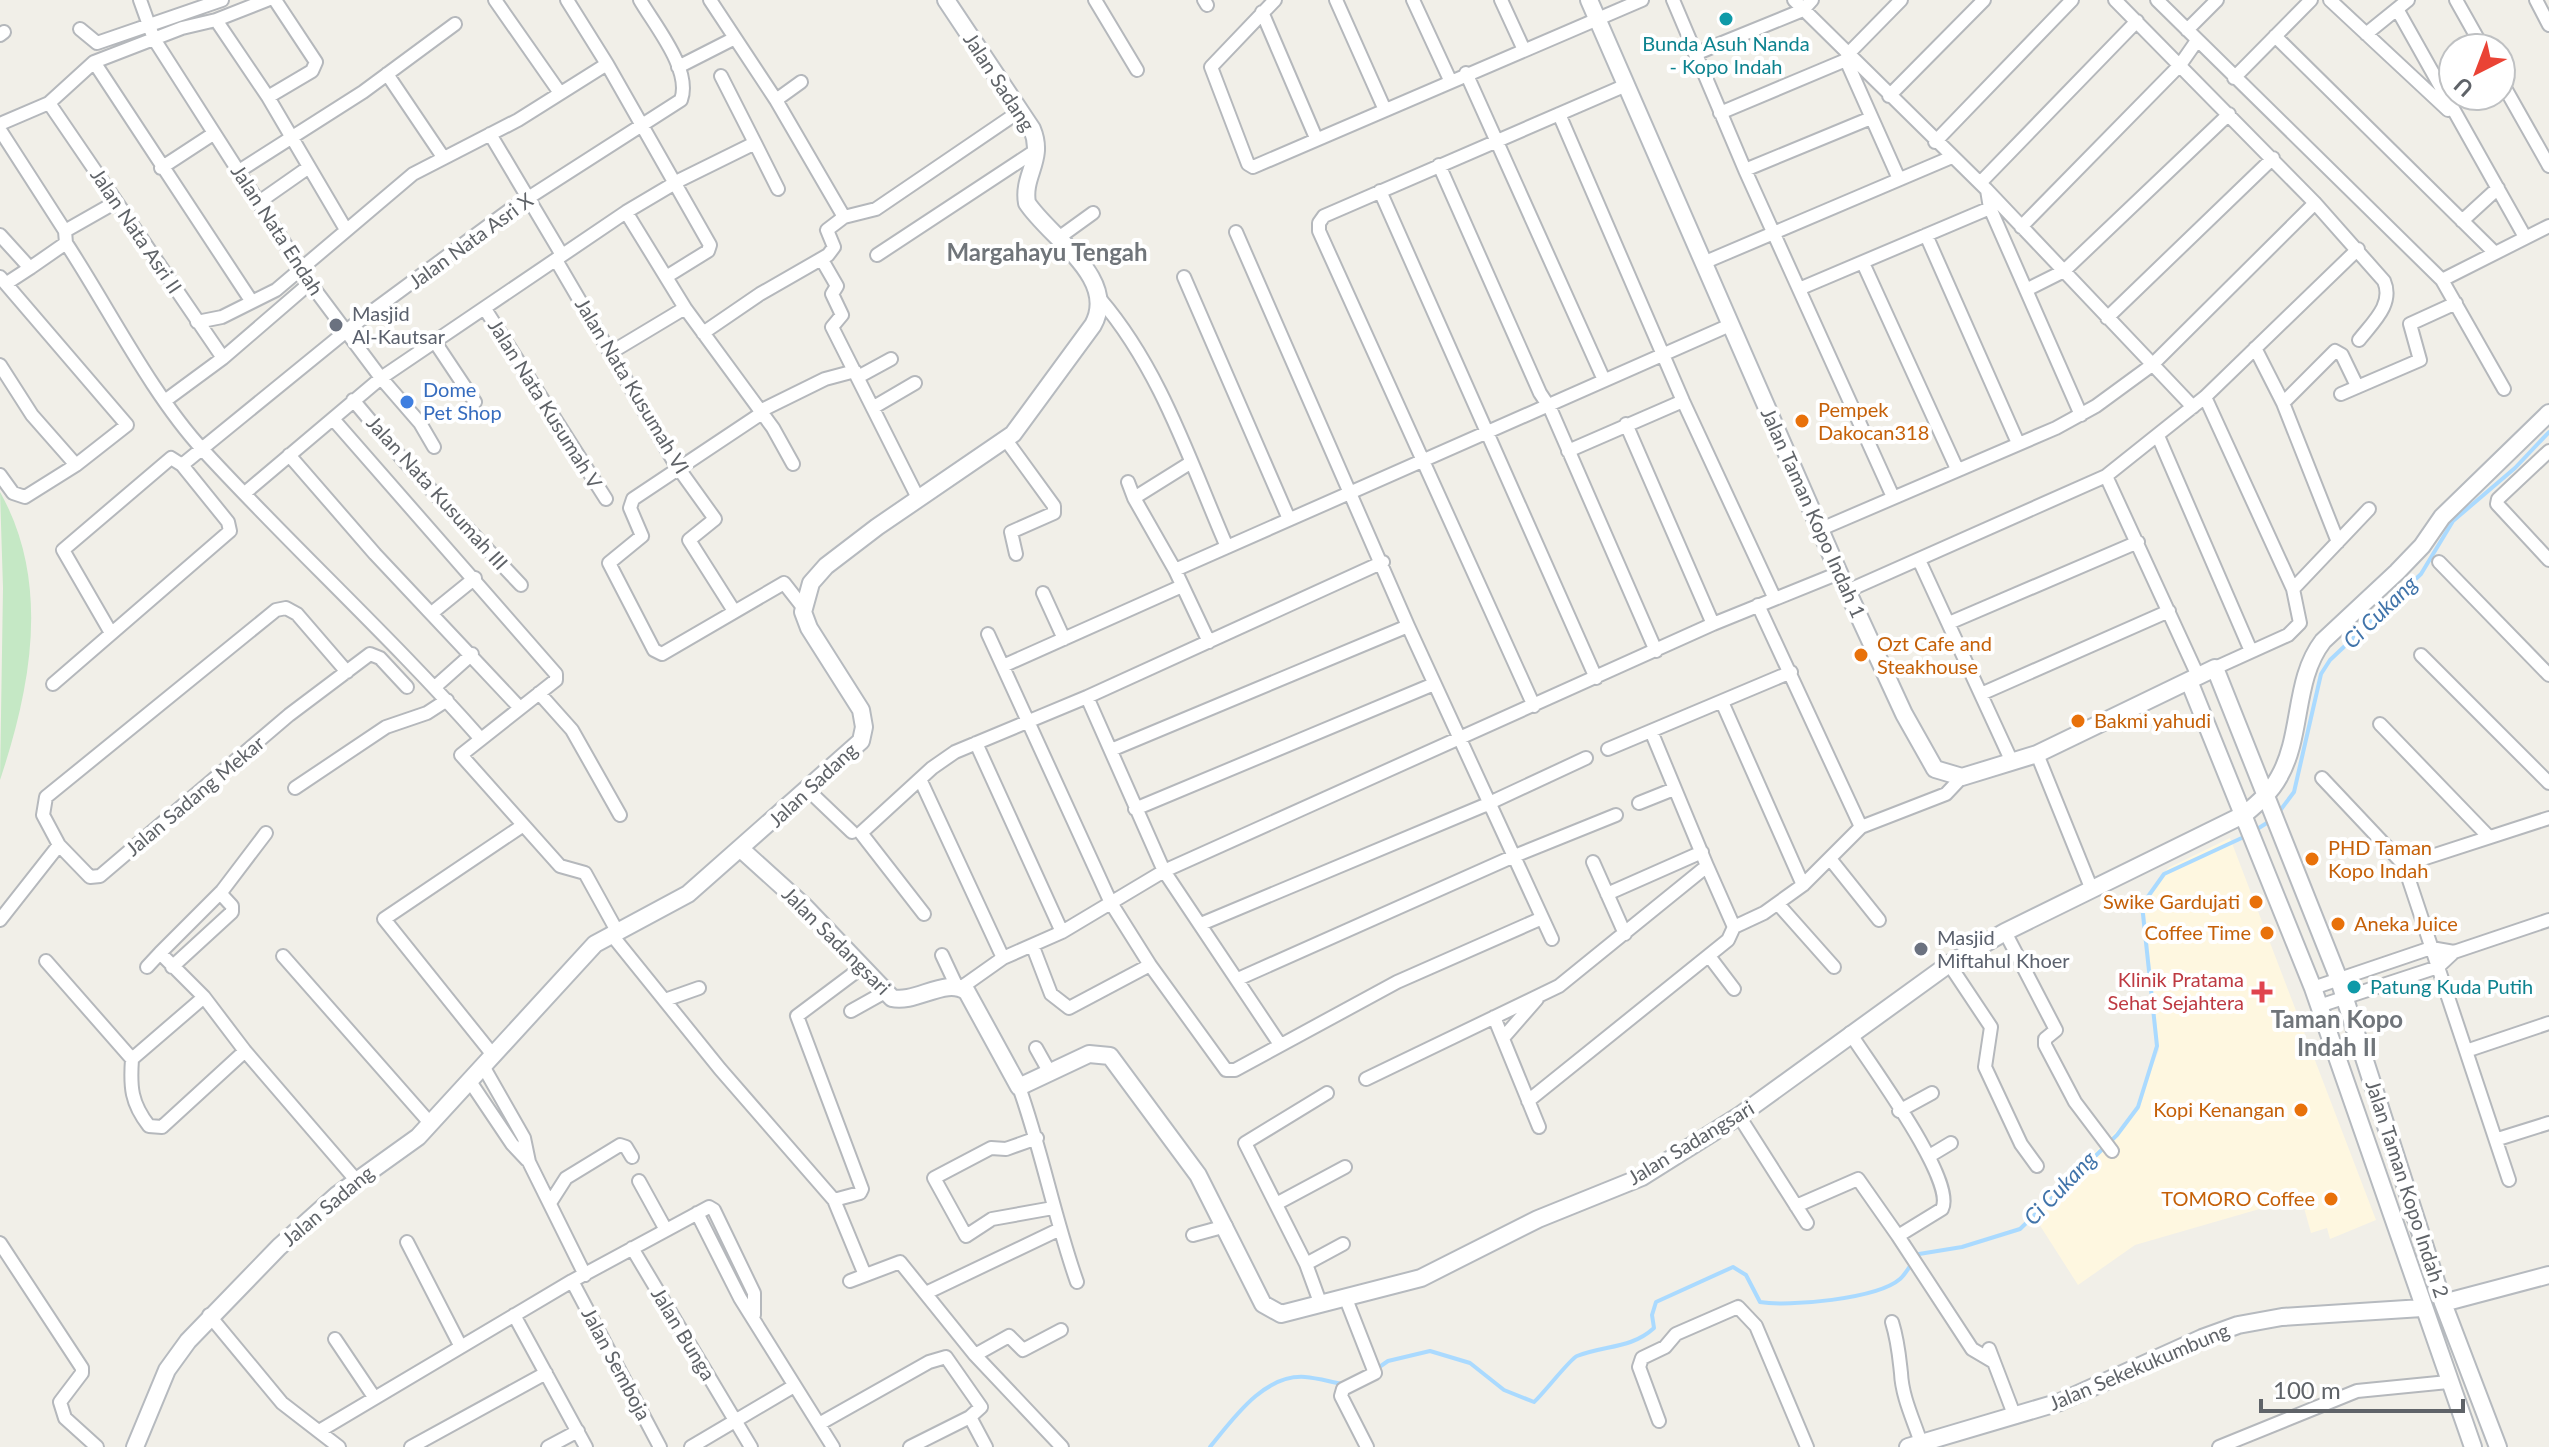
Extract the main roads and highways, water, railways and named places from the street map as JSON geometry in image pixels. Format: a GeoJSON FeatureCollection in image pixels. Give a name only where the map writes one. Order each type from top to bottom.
{"type":"FeatureCollection","features":[{"type":"Feature","properties":{"kind":"waterway","name":"Ci Cukang"},"geometry":{"type":"LineString","coordinates":[[2279,812],[2294,792],[2321,674],[2330,660],[2421,574],[2453,521],[2515,468],[2549,432]]}},
{"type":"Feature","properties":{"kind":"waterway","name":"Ci Cukang"},"geometry":{"type":"LineString","coordinates":[[2254,831],[2270,821]]}},
{"type":"Feature","properties":{"kind":"waterway","name":"Ci Cukang"},"geometry":{"type":"LineString","coordinates":[[1375,1370],[1388,1361],[1430,1351],[1470,1363],[1504,1390],[1534,1402],[1577,1356],[1636,1340],[1654,1328],[1652,1315],[1656,1302],[1733,1267],[1746,1275],[1760,1302],[1832,1300],[1889,1286],[1903,1276],[1919,1254],[1962,1247],[2020,1229],[2117,1135],[2138,1107],[2157,1046],[2142,905],[2164,874],[2246,836]]}},
{"type":"Feature","properties":{"kind":"waterway","name":"Ci Cukang"},"geometry":{"type":"LineString","coordinates":[[1210,1447],[1251,1400],[1276,1383],[1305,1377],[1343,1384]]}},
{"type":"Feature","properties":{"kind":"place","name":"Bunda Asuh Nanda - Kopo Indah"},"geometry":{"type":"Point","coordinates":[1726,19]}},
{"type":"Feature","properties":{"kind":"place","name":"Masjid Al-Kautsar"},"geometry":{"type":"Point","coordinates":[336,325]}},
{"type":"Feature","properties":{"kind":"place","name":"Dome Pet Shop"},"geometry":{"type":"Point","coordinates":[407,402]}},
{"type":"Feature","properties":{"kind":"place","name":"Pempek Dakocan318"},"geometry":{"type":"Point","coordinates":[1802,421]}},
{"type":"Feature","properties":{"kind":"place","name":"Ozt Cafe and Steakhouse"},"geometry":{"type":"Point","coordinates":[1861,655]}},
{"type":"Feature","properties":{"kind":"place","name":"Bakmi yahudi"},"geometry":{"type":"Point","coordinates":[2078,721]}},
{"type":"Feature","properties":{"kind":"place","name":"PHD Taman Kopo Indah"},"geometry":{"type":"Point","coordinates":[2312,859]}},
{"type":"Feature","properties":{"kind":"place","name":"Swike Gardujati"},"geometry":{"type":"Point","coordinates":[2256,902]}},
{"type":"Feature","properties":{"kind":"place","name":"Aneka Juice"},"geometry":{"type":"Point","coordinates":[2338,924]}},
{"type":"Feature","properties":{"kind":"place","name":"Coffee Time"},"geometry":{"type":"Point","coordinates":[2267,933]}},
{"type":"Feature","properties":{"kind":"place","name":"Masjid Miftahul Khoer"},"geometry":{"type":"Point","coordinates":[1921,949]}},
{"type":"Feature","properties":{"kind":"place","name":"Patung Kuda Putih"},"geometry":{"type":"Point","coordinates":[2354,987]}},
{"type":"Feature","properties":{"kind":"place","name":"Klinik Pratama Sehat Sejahtera"},"geometry":{"type":"Point","coordinates":[2262,992]}},
{"type":"Feature","properties":{"kind":"place","name":"Kopi Kenangan"},"geometry":{"type":"Point","coordinates":[2301,1110]}},
{"type":"Feature","properties":{"kind":"place","name":"TOMORO Coffee"},"geometry":{"type":"Point","coordinates":[2331,1199]}},
{"type":"Feature","properties":{"kind":"district","name":"Margahayu Tengah"},"geometry":{"type":"Point","coordinates":[1047,253]}},
{"type":"Feature","properties":{"kind":"district","name":"Taman Kopo Indah II"},"geometry":{"type":"Point","coordinates":[2337,1034]}}]}
